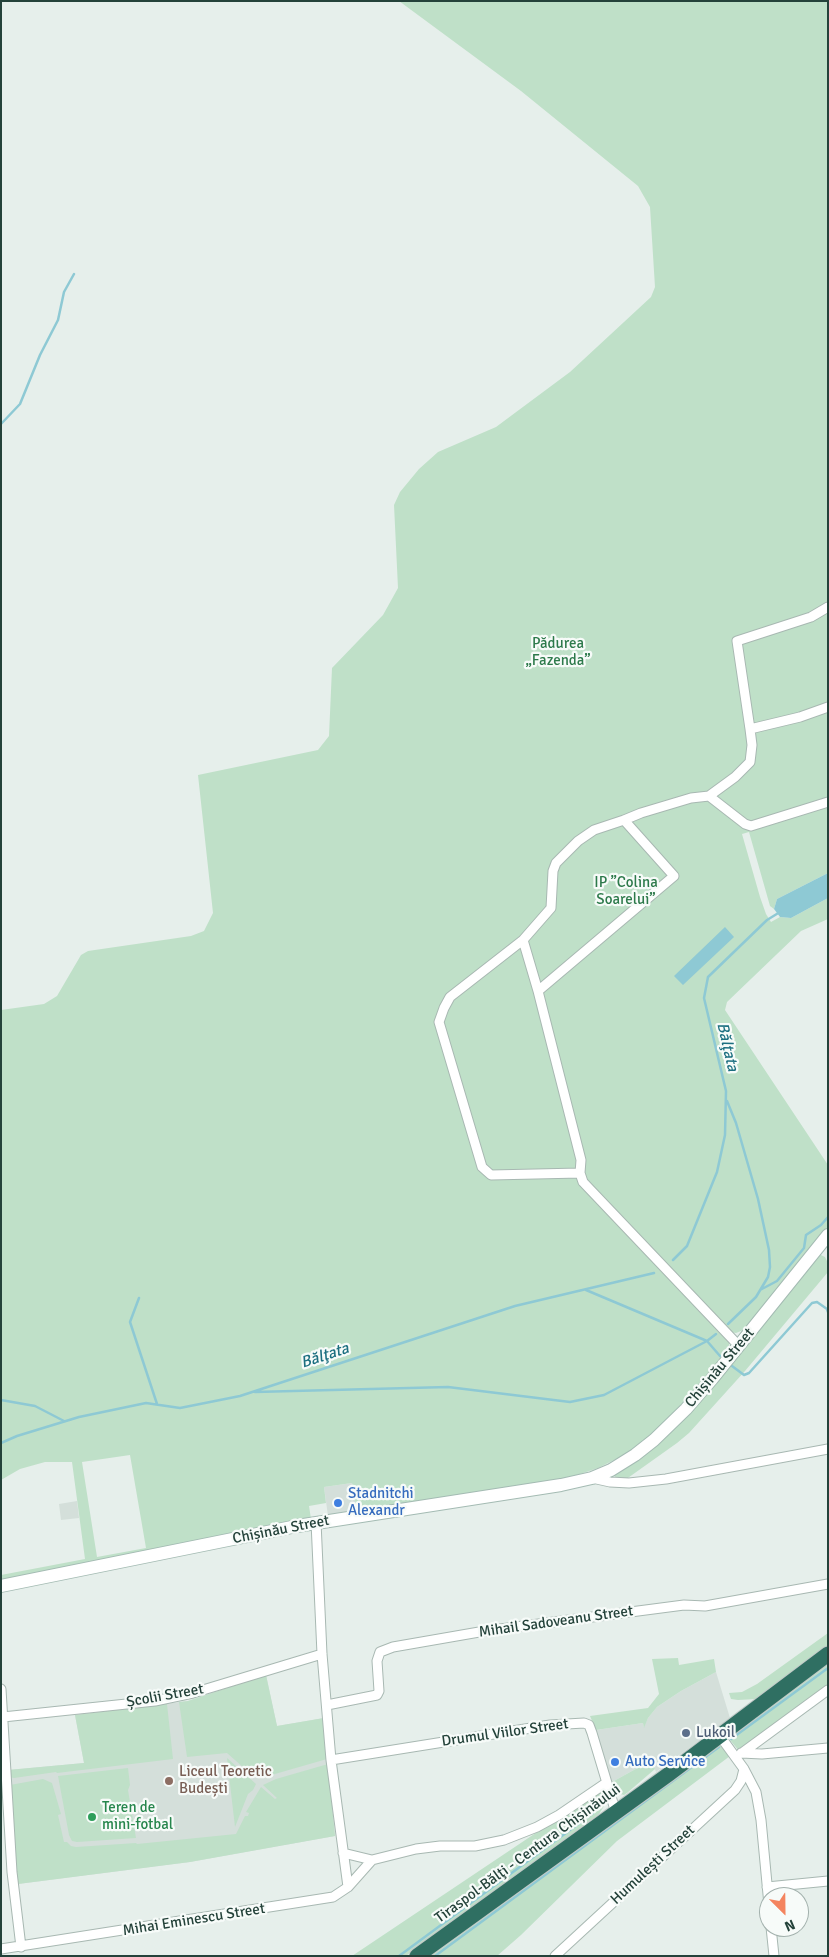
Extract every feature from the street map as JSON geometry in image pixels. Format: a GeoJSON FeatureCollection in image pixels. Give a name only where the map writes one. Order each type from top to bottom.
{"type":"FeatureCollection","features":[{"type":"Feature","properties":{"kind":"highway","name":"Tiraspol-Bălţi - Centura Chișinăului"},"geometry":{"type":"LineString","coordinates":[[418,1956],[616,1813],[828,1654]]}},
{"type":"Feature","properties":{"kind":"street"},"geometry":{"type":"LineString","coordinates":[[580,1173],[492,1175],[482,1167],[439,1022],[444,1008],[450,997],[523,940],[551,908],[553,872],[556,864],[578,841],[594,830],[641,813],[691,798],[709,796],[750,762],[752,745],[737,641],[810,616],[828,607]]}},
{"type":"Feature","properties":{"kind":"street"},"geometry":{"type":"LineString","coordinates":[[750,729],[800,717],[828,707]]}},
{"type":"Feature","properties":{"kind":"street"},"geometry":{"type":"LineString","coordinates":[[709,796],[745,824],[751,826],[828,802]]}},
{"type":"Feature","properties":{"kind":"street"},"geometry":{"type":"LineString","coordinates":[[538,991],[674,876],[624,820]]}},
{"type":"Feature","properties":{"kind":"street"},"geometry":{"type":"LineString","coordinates":[[523,940],[538,991],[581,1160],[580,1173],[583,1182],[739,1346]]}},
{"type":"Feature","properties":{"kind":"street","name":"Chișinău Street"},"geometry":{"type":"LineString","coordinates":[[1,1586],[316,1522],[562,1485],[592,1478],[619,1465],[654,1440],[686,1409],[828,1235]]}},
{"type":"Feature","properties":{"kind":"street","name":"Chișinău Street"},"geometry":{"type":"LineString","coordinates":[[592,1478],[610,1482],[666,1479],[828,1449]]}},
{"type":"Feature","properties":{"kind":"street"},"geometry":{"type":"LineString","coordinates":[[316,1522],[322,1654],[331,1760],[348,1887]]}},
{"type":"Feature","properties":{"kind":"street","name":"Mihail Sadoveanu Street"},"geometry":{"type":"LineString","coordinates":[[327,1704],[377,1695],[379,1691],[377,1661],[380,1652],[393,1647],[485,1631],[684,1605],[706,1606],[828,1584]]}},
{"type":"Feature","properties":{"kind":"street","name":"Școlii Street"},"geometry":{"type":"LineString","coordinates":[[2,1712],[164,1699],[193,1693],[322,1654]]}},
{"type":"Feature","properties":{"kind":"street"},"geometry":{"type":"LineString","coordinates":[[1,1689],[3,1762],[12,1872],[21,1946]]}},
{"type":"Feature","properties":{"kind":"street"},"geometry":{"type":"LineString","coordinates":[[737,1753],[828,1690]]}},
{"type":"Feature","properties":{"kind":"street","name":"Drumul Viilor Street"},"geometry":{"type":"LineString","coordinates":[[331,1760],[550,1725],[584,1723],[589,1725],[592,1733],[616,1813]]}},
{"type":"Feature","properties":{"kind":"street"},"geometry":{"type":"LineString","coordinates":[[720,1736],[737,1753],[756,1792],[761,1820],[767,1887],[828,1881]]}},
{"type":"Feature","properties":{"kind":"street"},"geometry":{"type":"LineString","coordinates":[[737,1753],[762,1754],[828,1748]]}},
{"type":"Feature","properties":{"kind":"street","name":"Humulești Street"},"geometry":{"type":"LineString","coordinates":[[555,1956],[734,1790],[741,1780],[744,1769]]}},
{"type":"Feature","properties":{"kind":"street"},"geometry":{"type":"LineString","coordinates":[[343,1853],[372,1860],[416,1849],[440,1846],[475,1846],[504,1840],[537,1827],[559,1815],[606,1783]]}},
{"type":"Feature","properties":{"kind":"street","name":"Mihai Eminescu Street"},"geometry":{"type":"LineString","coordinates":[[1,1949],[327,1899],[342,1893],[372,1860]]}},
{"type":"Feature","properties":{"kind":"street"},"geometry":{"type":"LineString","coordinates":[[1,1873],[12,1872]]}},
{"type":"Feature","properties":{"kind":"street"},"geometry":{"type":"LineString","coordinates":[[772,1937],[774,1956]]}},
{"type":"Feature","properties":{"kind":"shaded area"},"geometry":{"type":"Polygon","coordinates":[[[352,1483],[357,1511],[328,1516],[324,1487],[352,1483]]]}},
{"type":"Feature","properties":{"kind":"shaded area"},"geometry":{"type":"Polygon","coordinates":[[[77,1501],[79,1518],[61,1520],[59,1504],[77,1501]]]}},
{"type":"Feature","properties":{"kind":"shaded area"},"geometry":{"type":"Polygon","coordinates":[[[716,1672],[730,1718],[656,1772],[652,1760],[612,1782],[596,1730],[643,1723],[644,1727],[648,1718],[657,1707],[681,1691],[716,1672]]]}},
{"type":"Feature","properties":{"kind":"shaded area","name":"Liceul Teoretic Budești"},"geometry":{"type":"Polygon","coordinates":[[[266,1675],[277,1726],[324,1718],[335,1836],[190,1862],[18,1884],[8,1770],[84,1763],[75,1715],[188,1701],[266,1675]]]}},
{"type":"Feature","properties":{"kind":"green space","name":"Pădurea „Fazenda”"},"geometry":{"type":"Polygon","coordinates":[[[399,1],[828,1],[828,873],[777,899],[774,909],[770,906],[749,832],[742,834],[760,897],[771,922],[780,917],[791,918],[828,898],[828,919],[801,931],[727,1002],[725,1010],[828,1165],[828,1229],[746,1329],[736,1333],[730,1332],[630,1224],[624,1230],[725,1337],[729,1343],[729,1350],[685,1401],[652,1434],[624,1455],[598,1468],[568,1478],[357,1511],[352,1483],[324,1487],[326,1503],[309,1506],[311,1519],[1,1580],[1,1575],[85,1559],[72,1462],[45,1462],[20,1469],[1,1480],[1,1010],[44,1004],[57,996],[81,955],[88,951],[191,936],[204,931],[213,913],[198,775],[318,750],[329,736],[332,668],[383,615],[398,588],[394,505],[400,492],[419,469],[438,452],[496,427],[570,372],[651,297],[655,287],[650,207],[638,186],[521,91],[399,1]],[[130,1455],[82,1462],[97,1557],[146,1548],[130,1455]]]}},
{"type":"Feature","properties":{"kind":"green space"},"geometry":{"type":"Polygon","coordinates":[[[818,1256],[825,1257],[828,1263],[828,1272],[745,1371],[689,1433],[625,1480],[616,1478],[613,1474],[635,1460],[818,1256]]]}},
{"type":"Feature","properties":{"kind":"green space"},"geometry":{"type":"Polygon","coordinates":[[[828,1633],[828,1646],[757,1699],[731,1699],[729,1693],[742,1692],[757,1684],[828,1633]]]}},
{"type":"Feature","properties":{"kind":"green space"},"geometry":{"type":"Polygon","coordinates":[[[678,1658],[679,1665],[714,1659],[716,1672],[681,1691],[657,1707],[648,1718],[644,1728],[643,1723],[596,1730],[590,1716],[648,1708],[659,1694],[652,1659],[678,1658]]]}},
{"type":"Feature","properties":{"kind":"green space"},"geometry":{"type":"Polygon","coordinates":[[[828,1659],[828,1686],[739,1751],[726,1735],[828,1659]]]}},
{"type":"Feature","properties":{"kind":"green space"},"geometry":{"type":"Polygon","coordinates":[[[266,1675],[277,1726],[324,1718],[327,1759],[261,1778],[252,1775],[227,1753],[187,1757],[179,1702],[188,1701],[266,1675]]]}},
{"type":"Feature","properties":{"kind":"green space"},"geometry":{"type":"Polygon","coordinates":[[[167,1704],[173,1759],[14,1778],[9,1777],[8,1770],[84,1763],[75,1715],[167,1704]]]}},
{"type":"Feature","properties":{"kind":"green space"},"geometry":{"type":"Polygon","coordinates":[[[719,1742],[730,1756],[617,1841],[497,1956],[425,1956],[719,1742]]]}},
{"type":"Feature","properties":{"kind":"green space"},"geometry":{"type":"Polygon","coordinates":[[[227,1758],[256,1784],[248,1794],[235,1827],[227,1758]]]}},
{"type":"Feature","properties":{"kind":"green space"},"geometry":{"type":"Polygon","coordinates":[[[652,1760],[655,1769],[627,1793],[624,1795],[614,1792],[612,1782],[652,1760]]]}},
{"type":"Feature","properties":{"kind":"green space"},"geometry":{"type":"Polygon","coordinates":[[[328,1764],[335,1836],[190,1862],[18,1884],[10,1785],[43,1779],[52,1783],[61,1814],[58,1815],[64,1842],[71,1846],[137,1844],[236,1834],[245,1816],[248,1816],[249,1813],[246,1812],[261,1787],[275,1799],[277,1798],[263,1785],[276,1779],[328,1764]]]}},
{"type":"Feature","properties":{"kind":"green space"},"geometry":{"type":"Polygon","coordinates":[[[128,1768],[130,1785],[128,1790],[136,1838],[72,1841],[69,1835],[58,1776],[128,1768]]]}},
{"type":"Feature","properties":{"kind":"green space"},"geometry":{"type":"Polygon","coordinates":[[[600,1790],[605,1791],[606,1803],[599,1814],[406,1956],[352,1956],[600,1790]]]}},
{"type":"Feature","properties":{"kind":"water"},"geometry":{"type":"Polygon","coordinates":[[[828,873],[828,898],[791,918],[780,917],[774,909],[777,899],[828,873]]]}},
{"type":"Feature","properties":{"kind":"water"},"geometry":{"type":"Polygon","coordinates":[[[725,927],[734,937],[683,985],[674,976],[725,927]]]}},
{"type":"Feature","properties":{"kind":"waterway"},"geometry":{"type":"LineString","coordinates":[[1,424],[20,404],[40,355],[58,320],[64,292],[74,274]]}},
{"type":"Feature","properties":{"kind":"waterway","name":"Bălţata"},"geometry":{"type":"LineString","coordinates":[[673,1260],[687,1246],[717,1172],[725,1135],[726,1091],[704,998],[708,977],[767,920],[780,912]]}},
{"type":"Feature","properties":{"kind":"waterway"},"geometry":{"type":"LineString","coordinates":[[727,1101],[736,1123],[758,1199],[769,1250],[770,1267],[768,1277],[756,1297],[728,1324]]}},
{"type":"Feature","properties":{"kind":"waterway"},"geometry":{"type":"LineString","coordinates":[[760,1290],[777,1281],[804,1248],[806,1235],[821,1225],[828,1217]]}},
{"type":"Feature","properties":{"kind":"waterway","name":"Bălţata"},"geometry":{"type":"LineString","coordinates":[[1,1443],[17,1436],[79,1417],[146,1403],[180,1408],[240,1396],[515,1306],[654,1273]]}},
{"type":"Feature","properties":{"kind":"waterway"},"geometry":{"type":"LineString","coordinates":[[586,1290],[707,1341],[720,1356]]}},
{"type":"Feature","properties":{"kind":"waterway"},"geometry":{"type":"LineString","coordinates":[[139,1298],[130,1322],[157,1404]]}},
{"type":"Feature","properties":{"kind":"waterway"},"geometry":{"type":"LineString","coordinates":[[732,1366],[744,1375],[749,1373],[812,1303],[817,1302],[827,1309],[828,1312]]}},
{"type":"Feature","properties":{"kind":"waterway"},"geometry":{"type":"LineString","coordinates":[[255,1392],[448,1387],[570,1402],[604,1395],[707,1341],[716,1334]]}},
{"type":"Feature","properties":{"kind":"waterway"},"geometry":{"type":"LineString","coordinates":[[1,1400],[35,1406],[64,1421]]}},
{"type":"Feature","properties":{"kind":"waterway"},"geometry":{"type":"LineString","coordinates":[[731,1739],[828,1668]]}},
{"type":"Feature","properties":{"kind":"waterway"},"geometry":{"type":"LineString","coordinates":[[435,1956],[719,1747]]}},
{"type":"Feature","properties":{"kind":"waterway"},"geometry":{"type":"LineString","coordinates":[[399,1956],[593,1813],[602,1797]]}},
{"type":"Feature","properties":{"kind":"place","name":"Stadnitchi Alexandr"},"geometry":{"type":"Point","coordinates":[338,1503]}},
{"type":"Feature","properties":{"kind":"place","name":"Lukoil"},"geometry":{"type":"Point","coordinates":[686,1733]}},
{"type":"Feature","properties":{"kind":"place","name":"Auto Service"},"geometry":{"type":"Point","coordinates":[615,1762]}},
{"type":"Feature","properties":{"kind":"place","name":"Liceul Teoretic Budești"},"geometry":{"type":"Point","coordinates":[169,1781]}},
{"type":"Feature","properties":{"kind":"place","name":"Teren de mini-fotbal"},"geometry":{"type":"Point","coordinates":[92,1817]}},
{"type":"Feature","properties":{"kind":"park label","name":"IP ”Colina Soarelui”"},"geometry":{"type":"Point","coordinates":[626,892]}}]}
